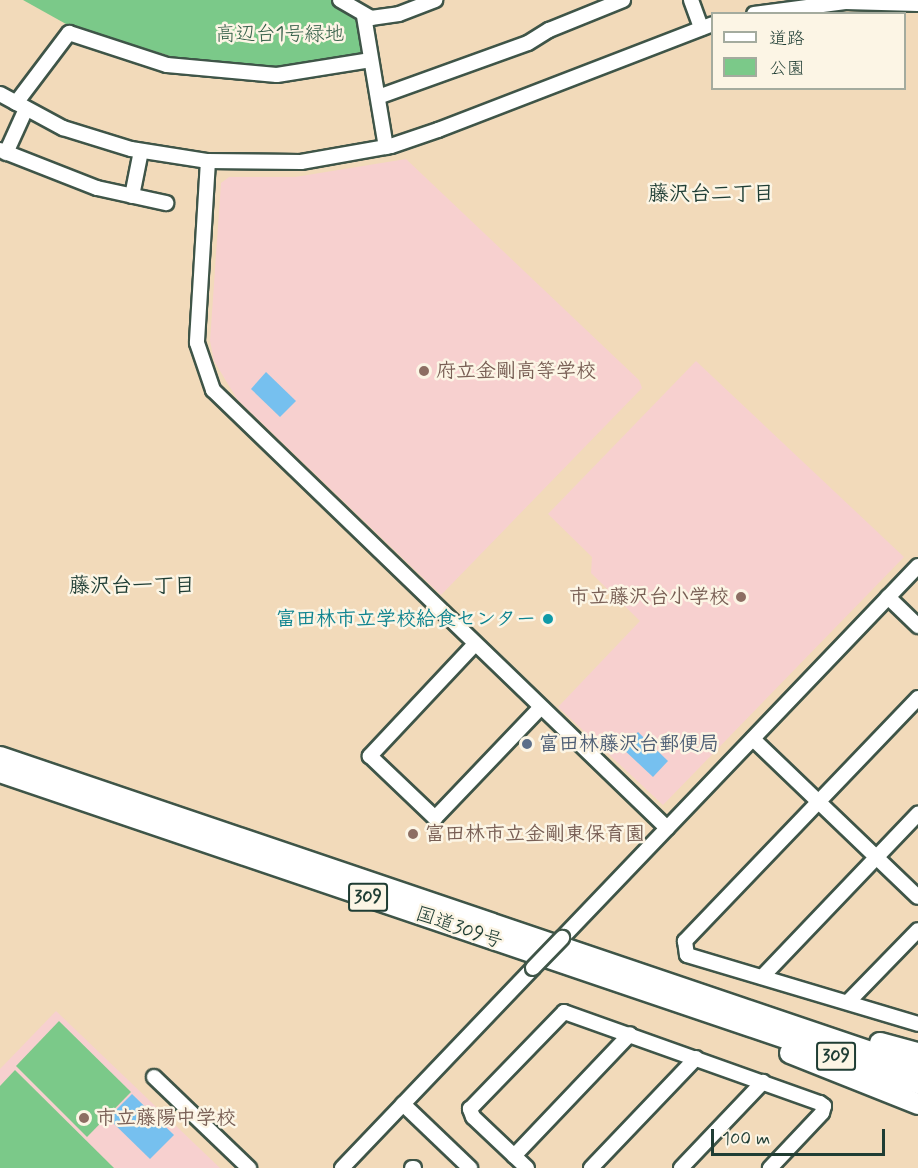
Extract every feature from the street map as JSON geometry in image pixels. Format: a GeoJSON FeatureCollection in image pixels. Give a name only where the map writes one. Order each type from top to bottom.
{"type":"FeatureCollection","features":[{"type":"Feature","properties":{"kind":"highway","name":"309"},"geometry":{"type":"LineString","coordinates":[[0,748],[92,788]]}},
{"type":"Feature","properties":{"kind":"highway","name":"国道309号"},"geometry":{"type":"LineString","coordinates":[[0,757],[918,1068]]}},
{"type":"Feature","properties":{"kind":"highway","name":"国道309号"},"geometry":{"type":"LineString","coordinates":[[0,774],[918,1083]]}},
{"type":"Feature","properties":{"kind":"highway","name":"309"},"geometry":{"type":"LineString","coordinates":[[720,1002],[918,1053]]}},
{"type":"Feature","properties":{"kind":"highway","name":"309"},"geometry":{"type":"LineString","coordinates":[[698,1009],[714,1024],[918,1104]]}},
{"type":"Feature","properties":{"kind":"street"},"geometry":{"type":"LineString","coordinates":[[340,0],[364,16],[399,14],[435,0]]}},
{"type":"Feature","properties":{"kind":"street"},"geometry":{"type":"LineString","coordinates":[[378,97],[528,43],[549,30],[622,0]]}},
{"type":"Feature","properties":{"kind":"street"},"geometry":{"type":"LineString","coordinates":[[0,94],[63,128],[141,151],[208,161],[301,162],[386,147],[707,26],[692,0]]}},
{"type":"Feature","properties":{"kind":"street"},"geometry":{"type":"LineString","coordinates":[[767,12],[834,2],[918,4]]}},
{"type":"Feature","properties":{"kind":"street"},"geometry":{"type":"LineString","coordinates":[[364,16],[386,147]]}},
{"type":"Feature","properties":{"kind":"street"},"geometry":{"type":"LineString","coordinates":[[166,203],[97,188],[3,151],[21,106],[69,33],[178,66],[277,75],[371,60]]}},
{"type":"Feature","properties":{"kind":"street"},"geometry":{"type":"LineString","coordinates":[[132,196],[141,151]]}},
{"type":"Feature","properties":{"kind":"street"},"geometry":{"type":"LineString","coordinates":[[208,161],[197,343],[213,390],[667,828]]}},
{"type":"Feature","properties":{"kind":"street"},"geometry":{"type":"LineString","coordinates":[[342,1168],[918,566]]}},
{"type":"Feature","properties":{"kind":"street"},"geometry":{"type":"LineString","coordinates":[[888,597],[918,626]]}},
{"type":"Feature","properties":{"kind":"street"},"geometry":{"type":"LineString","coordinates":[[475,644],[370,756],[435,818],[541,707]]}},
{"type":"Feature","properties":{"kind":"street"},"geometry":{"type":"LineString","coordinates":[[918,698],[685,941],[687,955],[918,1024]]}},
{"type":"Feature","properties":{"kind":"street"},"geometry":{"type":"LineString","coordinates":[[753,739],[918,897]]}},
{"type":"Feature","properties":{"kind":"street"},"geometry":{"type":"LineString","coordinates":[[762,977],[918,814]]}},
{"type":"Feature","properties":{"kind":"street"},"geometry":{"type":"LineString","coordinates":[[848,1002],[918,930]]}},
{"type":"Feature","properties":{"kind":"street"},"geometry":{"type":"LineString","coordinates":[[527,1168],[473,1117],[470,1109],[560,1014],[568,1012],[817,1101],[825,1109],[770,1168]]}},
{"type":"Feature","properties":{"kind":"street"},"geometry":{"type":"LineString","coordinates":[[514,1156],[630,1034]]}},
{"type":"Feature","properties":{"kind":"street"},"geometry":{"type":"LineString","coordinates":[[591,1168],[696,1058]]}},
{"type":"Feature","properties":{"kind":"street"},"geometry":{"type":"LineString","coordinates":[[154,1077],[249,1168]]}},
{"type":"Feature","properties":{"kind":"street"},"geometry":{"type":"LineString","coordinates":[[681,1168],[763,1082]]}},
{"type":"Feature","properties":{"kind":"street"},"geometry":{"type":"LineString","coordinates":[[403,1104],[470,1168]]}},
{"type":"Feature","properties":{"kind":"shaded area","name":"府立金剛高等学校"},"geometry":{"type":"Polygon","coordinates":[[[406,159],[639,380],[642,388],[441,595],[237,399],[214,361],[210,341],[221,183],[229,177],[295,177],[406,159]]]}},
{"type":"Feature","properties":{"kind":"shaded area","name":"市立藤沢台小学校"},"geometry":{"type":"Polygon","coordinates":[[[696,361],[904,557],[663,805],[558,707],[640,621],[591,573],[592,557],[548,514],[696,361]]]}},
{"type":"Feature","properties":{"kind":"shaded area","name":"市立藤陽中学校"},"geometry":{"type":"Polygon","coordinates":[[[56,1011],[220,1168],[0,1168],[0,1069],[56,1011]]]}},
{"type":"Feature","properties":{"kind":"green space","name":"高辺台1号緑地"},"geometry":{"type":"Polygon","coordinates":[[[23,0],[331,0],[358,19],[364,54],[276,70],[183,60],[66,24],[23,0]]]}},
{"type":"Feature","properties":{"kind":"green space"},"geometry":{"type":"Polygon","coordinates":[[[59,1021],[131,1092],[87,1137],[16,1066],[59,1021]]]}},
{"type":"Feature","properties":{"kind":"green space"},"geometry":{"type":"Polygon","coordinates":[[[15,1070],[114,1168],[0,1168],[0,1086],[15,1070]]]}},
{"type":"Feature","properties":{"kind":"water"},"geometry":{"type":"Polygon","coordinates":[[[266,372],[296,401],[280,417],[251,389],[266,372]]]}},
{"type":"Feature","properties":{"kind":"water"},"geometry":{"type":"Polygon","coordinates":[[[638,732],[668,761],[653,777],[622,748],[638,732]]]}},
{"type":"Feature","properties":{"kind":"water"},"geometry":{"type":"Polygon","coordinates":[[[132,1094],[174,1135],[150,1159],[108,1118],[132,1094]]]}},
{"type":"Feature","properties":{"kind":"place","name":"府立金剛高等学校"},"geometry":{"type":"Point","coordinates":[424,371]}},
{"type":"Feature","properties":{"kind":"place","name":"市立藤沢台小学校"},"geometry":{"type":"Point","coordinates":[741,597]}},
{"type":"Feature","properties":{"kind":"place","name":"富田林市立学校給食センター"},"geometry":{"type":"Point","coordinates":[548,619]}},
{"type":"Feature","properties":{"kind":"place","name":"富田林藤沢台郵便局"},"geometry":{"type":"Point","coordinates":[527,744]}},
{"type":"Feature","properties":{"kind":"place","name":"富田林市立金剛東保育園"},"geometry":{"type":"Point","coordinates":[413,834]}},
{"type":"Feature","properties":{"kind":"place","name":"市立藤陽中学校"},"geometry":{"type":"Point","coordinates":[84,1118]}},
{"type":"Feature","properties":{"kind":"district","name":"藤沢台二丁目"},"geometry":{"type":"Point","coordinates":[711,194]}},
{"type":"Feature","properties":{"kind":"district","name":"藤沢台一丁目"},"geometry":{"type":"Point","coordinates":[132,586]}}]}
